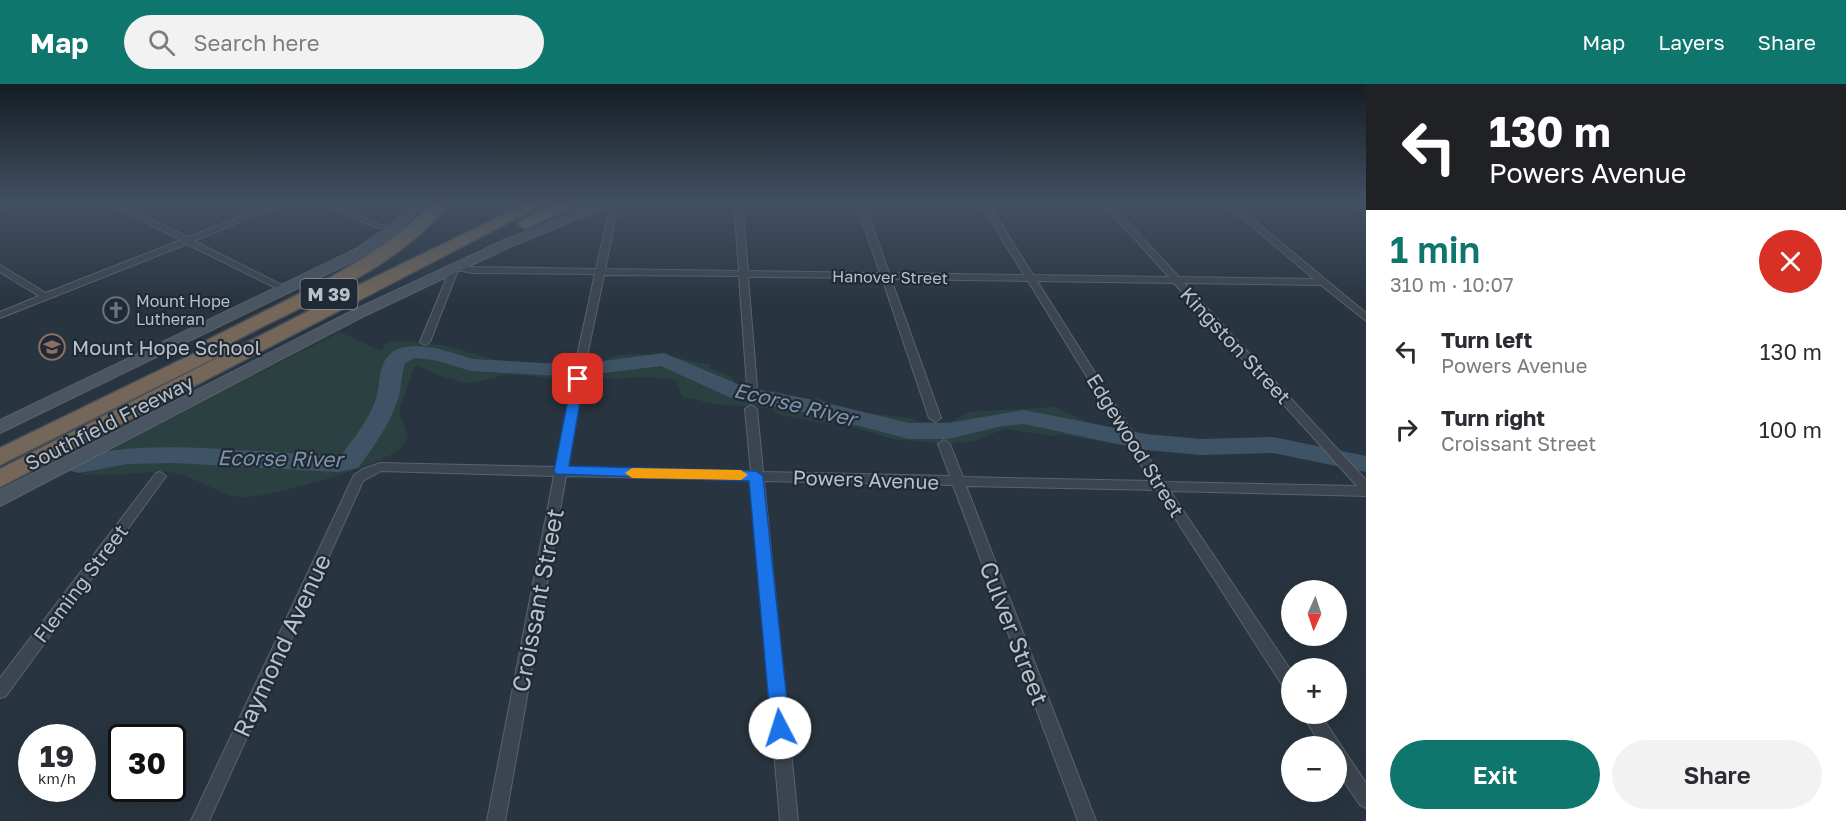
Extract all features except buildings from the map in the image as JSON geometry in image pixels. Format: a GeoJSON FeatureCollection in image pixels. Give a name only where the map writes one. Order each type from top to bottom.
{"type":"FeatureCollection","features":[{"type":"Feature","properties":{"kind":"highway"},"geometry":{"type":"LineString","coordinates":[[141,386],[250,324],[372,260],[403,237]]}},
{"type":"Feature","properties":{"kind":"highway","name":"Southfield Freeway"},"geometry":{"type":"LineString","coordinates":[[0,457],[446,237]]}},
{"type":"Feature","properties":{"kind":"highway","name":"Southfield Freeway"},"geometry":{"type":"LineString","coordinates":[[0,479],[471,237]]}},
{"type":"Feature","properties":{"kind":"highway"},"geometry":{"type":"LineString","coordinates":[[358,294],[387,287],[496,237]]}},
{"type":"Feature","properties":{"kind":"main road"},"geometry":{"type":"LineString","coordinates":[[0,427],[338,264],[383,237]]}},
{"type":"Feature","properties":{"kind":"main road"},"geometry":{"type":"LineString","coordinates":[[0,499],[257,363],[520,237]]}},
{"type":"Feature","properties":{"kind":"street"},"geometry":{"type":"LineString","coordinates":[[183,237],[285,289]]}},
{"type":"Feature","properties":{"kind":"street"},"geometry":{"type":"LineString","coordinates":[[0,315],[195,237]]}},
{"type":"Feature","properties":{"kind":"street"},"geometry":{"type":"LineString","coordinates":[[581,361],[605,237]]}},
{"type":"Feature","properties":{"kind":"street"},"geometry":{"type":"LineString","coordinates":[[740,237],[752,387]]}},
{"type":"Feature","properties":{"kind":"street"},"geometry":{"type":"LineString","coordinates":[[873,237],[935,418]]}},
{"type":"Feature","properties":{"kind":"street","name":"Edgewood Street"},"geometry":{"type":"LineString","coordinates":[[1006,237],[1139,452],[1281,669]]}},
{"type":"Feature","properties":{"kind":"street","name":"Kingston Street"},"geometry":{"type":"LineString","coordinates":[[1137,237],[1366,489]]}},
{"type":"Feature","properties":{"kind":"street"},"geometry":{"type":"LineString","coordinates":[[1270,237],[1366,318]]}},
{"type":"Feature","properties":{"kind":"street"},"geometry":{"type":"LineString","coordinates":[[425,342],[455,267]]}},
{"type":"Feature","properties":{"kind":"street","name":"Hanover Street"},"geometry":{"type":"LineString","coordinates":[[455,267],[472,270],[1324,282]]}},
{"type":"Feature","properties":{"kind":"street"},"geometry":{"type":"LineString","coordinates":[[0,268],[46,297]]}},
{"type":"Feature","properties":{"kind":"street","name":"Croissant Street"},"geometry":{"type":"LineString","coordinates":[[496,821],[578,379]]}},
{"type":"Feature","properties":{"kind":"street"},"geometry":{"type":"LineString","coordinates":[[751,409],[789,821]]}},
{"type":"Feature","properties":{"kind":"street","name":"Culver Street"},"geometry":{"type":"LineString","coordinates":[[944,444],[1087,821]]}},
{"type":"Feature","properties":{"kind":"street","name":"Powers Avenue"},"geometry":{"type":"LineString","coordinates":[[367,472],[380,467],[958,483],[1366,489]]}},
{"type":"Feature","properties":{"kind":"street","name":"Raymond Avenue"},"geometry":{"type":"LineString","coordinates":[[200,821],[358,478],[367,472]]}},
{"type":"Feature","properties":{"kind":"street","name":"Fleming Street"},"geometry":{"type":"LineString","coordinates":[[0,691],[160,476]]}},
{"type":"Feature","properties":{"kind":"street"},"geometry":{"type":"LineString","coordinates":[[1347,770],[1366,799]]}},
{"type":"Feature","properties":{"kind":"green space"},"geometry":{"type":"Polygon","coordinates":[[[340,332],[381,351],[385,344],[397,340],[448,346],[502,362],[595,364],[618,355],[668,356],[711,365],[709,368],[732,377],[736,384],[745,389],[779,392],[789,397],[812,401],[817,398],[857,412],[909,418],[920,422],[952,422],[969,411],[1054,407],[1114,433],[1120,445],[1058,434],[1052,436],[1004,429],[974,441],[949,444],[892,439],[838,422],[828,424],[780,415],[769,408],[713,404],[682,396],[676,380],[649,377],[560,381],[508,374],[464,383],[417,366],[414,368],[399,411],[408,437],[405,443],[399,450],[385,458],[344,473],[295,488],[240,497],[176,473],[84,475],[83,464],[114,446],[340,332]]]}},
{"type":"Feature","properties":{"kind":"waterway","name":"Ecorse River"},"geometry":{"type":"LineString","coordinates":[[79,465],[128,456],[174,455],[338,464],[349,462],[373,431],[388,397],[391,372],[396,360],[403,354],[415,352],[436,354],[471,365],[561,370],[588,369],[664,359],[739,393],[814,407],[909,431],[948,431],[1003,419],[1024,417],[1146,442],[1201,447],[1273,445],[1366,464]]}},
{"type":"Feature","properties":{"kind":"slow traffic"},"geometry":{"type":"LineString","coordinates":[[632,473],[741,475]]}},
{"type":"Feature","properties":{"kind":"place","name":"Mount Hope Lutheran"},"geometry":{"type":"Point","coordinates":[116,310]}},
{"type":"Feature","properties":{"kind":"place","name":"Mount Hope School"},"geometry":{"type":"Point","coordinates":[52,347]}},
{"type":"Feature","properties":{"kind":"route"},"geometry":{"type":"LineString","coordinates":[[578,379],[561,471],[756,476],[780,728]]}}]}
